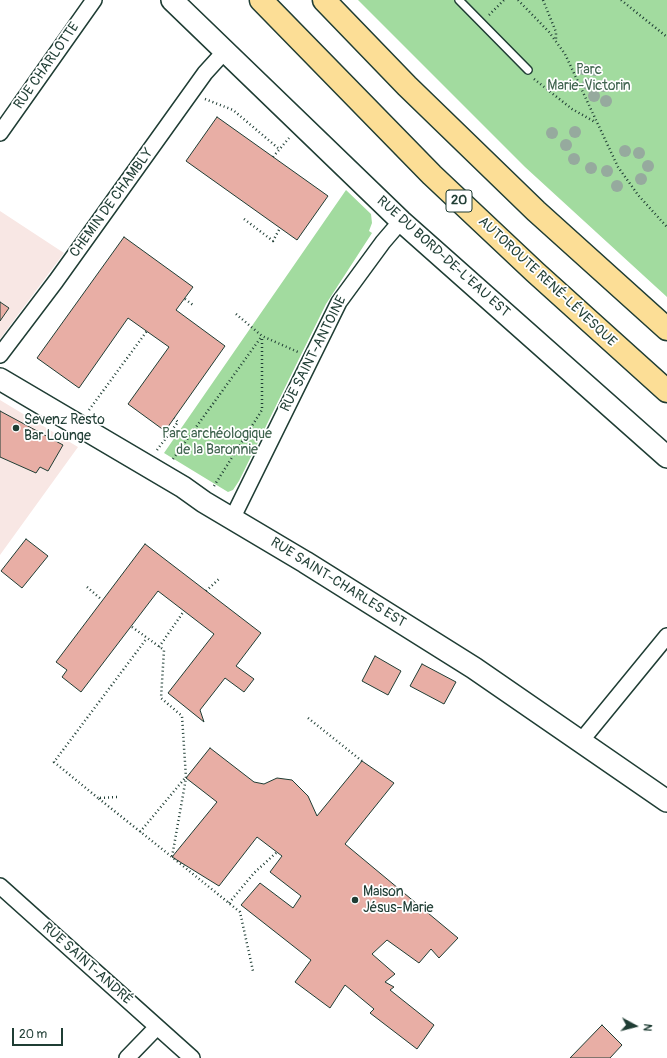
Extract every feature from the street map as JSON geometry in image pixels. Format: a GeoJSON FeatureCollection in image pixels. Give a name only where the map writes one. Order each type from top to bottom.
{"type":"FeatureCollection","features":[{"type":"Feature","properties":{"kind":"highway","name":"AUTOROUTE RENÉ-LÉVESQUE"},"geometry":{"type":"LineString","coordinates":[[261,0],[438,181],[535,272],[667,391]]}},
{"type":"Feature","properties":{"kind":"highway"},"geometry":{"type":"LineString","coordinates":[[324,0],[407,86],[536,211],[667,329]]}},
{"type":"Feature","properties":{"kind":"street","name":"RUE CHARLOTTE"},"geometry":{"type":"LineString","coordinates":[[0,133],[94,0]]}},
{"type":"Feature","properties":{"kind":"street","name":"RUE DU BORD-DE-L'EAU EST"},"geometry":{"type":"LineString","coordinates":[[172,0],[401,221],[667,456]]}},
{"type":"Feature","properties":{"kind":"street","name":"CHEMIN DE CHAMBLY"},"geometry":{"type":"LineString","coordinates":[[0,355],[56,281],[205,73],[225,51]]}},
{"type":"Feature","properties":{"kind":"street","name":"RUE SAINT-ANTOINE"},"geometry":{"type":"LineString","coordinates":[[232,519],[339,302],[383,242],[401,221]]}},
{"type":"Feature","properties":{"kind":"street","name":"RUE SAINT-CHARLES EST"},"geometry":{"type":"LineString","coordinates":[[0,379],[154,470],[474,668],[667,801]]}},
{"type":"Feature","properties":{"kind":"street"},"geometry":{"type":"LineString","coordinates":[[581,741],[667,636]]}},
{"type":"Feature","properties":{"kind":"street","name":"RUE SAINT-ANDRÉ"},"geometry":{"type":"LineString","coordinates":[[0,886],[192,1058]]}},
{"type":"Feature","properties":{"kind":"street"},"geometry":{"type":"LineString","coordinates":[[127,1058],[157,1027]]}},
{"type":"Feature","properties":{"kind":"lane"},"geometry":{"type":"LineString","coordinates":[[459,0],[528,70]]}},
{"type":"Feature","properties":{"kind":"path"},"geometry":{"type":"LineString","coordinates":[[498,6],[504,0]]}},
{"type":"Feature","properties":{"kind":"path"},"geometry":{"type":"LineString","coordinates":[[518,0],[555,40],[567,57],[596,122],[624,176],[638,195],[667,227]]}},
{"type":"Feature","properties":{"kind":"path"},"geometry":{"type":"LineString","coordinates":[[542,0],[556,32],[555,40]]}},
{"type":"Feature","properties":{"kind":"path"},"geometry":{"type":"LineString","coordinates":[[621,0],[667,37]]}},
{"type":"Feature","properties":{"kind":"path"},"geometry":{"type":"LineString","coordinates":[[533,78],[572,109],[596,122]]}},
{"type":"Feature","properties":{"kind":"path"},"geometry":{"type":"LineString","coordinates":[[190,94],[233,110],[278,148]]}},
{"type":"Feature","properties":{"kind":"path"},"geometry":{"type":"LineString","coordinates":[[273,157],[278,148],[292,135]]}},
{"type":"Feature","properties":{"kind":"path"},"geometry":{"type":"LineString","coordinates":[[244,219],[273,240],[280,228]]}},
{"type":"Feature","properties":{"kind":"path"},"geometry":{"type":"LineString","coordinates":[[185,299],[193,305]]}},
{"type":"Feature","properties":{"kind":"path"},"geometry":{"type":"LineString","coordinates":[[236,314],[262,336],[311,357]]}},
{"type":"Feature","properties":{"kind":"path"},"geometry":{"type":"LineString","coordinates":[[79,425],[147,331]]}},
{"type":"Feature","properties":{"kind":"path"},"geometry":{"type":"LineString","coordinates":[[154,470],[262,336]]}},
{"type":"Feature","properties":{"kind":"path"},"geometry":{"type":"LineString","coordinates":[[214,486],[262,410],[262,336]]}},
{"type":"Feature","properties":{"kind":"path"},"geometry":{"type":"LineString","coordinates":[[154,470],[178,422],[174,418]]}},
{"type":"Feature","properties":{"kind":"path"},"geometry":{"type":"LineString","coordinates":[[206,591],[219,579]]}},
{"type":"Feature","properties":{"kind":"path"},"geometry":{"type":"LineString","coordinates":[[87,587],[102,600]]}},
{"type":"Feature","properties":{"kind":"path"},"geometry":{"type":"LineString","coordinates":[[159,646],[184,611]]}},
{"type":"Feature","properties":{"kind":"path"},"geometry":{"type":"LineString","coordinates":[[132,627],[164,650],[160,698],[182,716],[186,778],[172,857]]}},
{"type":"Feature","properties":{"kind":"path"},"geometry":{"type":"LineString","coordinates":[[147,638],[54,762],[240,912],[253,971]]}},
{"type":"Feature","properties":{"kind":"path"},"geometry":{"type":"LineString","coordinates":[[308,718],[362,761]]}},
{"type":"Feature","properties":{"kind":"path"},"geometry":{"type":"LineString","coordinates":[[140,832],[186,778]]}},
{"type":"Feature","properties":{"kind":"path"},"geometry":{"type":"LineString","coordinates":[[98,798],[118,797]]}},
{"type":"Feature","properties":{"kind":"path"},"geometry":{"type":"LineString","coordinates":[[229,903],[254,873],[276,852]]}},
{"type":"Feature","properties":{"kind":"shaded area"},"geometry":{"type":"Polygon","coordinates":[[[0,211],[64,253],[0,339],[0,211]]]}},
{"type":"Feature","properties":{"kind":"shaded area"},"geometry":{"type":"Polygon","coordinates":[[[0,400],[78,447],[0,555],[0,400]]]}},
{"type":"Feature","properties":{"kind":"green space","name":"Parc Marie-Victorin"},"geometry":{"type":"Polygon","coordinates":[[[358,0],[667,0],[667,297],[525,167],[358,0]]]}},
{"type":"Feature","properties":{"kind":"green space","name":"Parc archéologique de la Baronnie"},"geometry":{"type":"Polygon","coordinates":[[[346,190],[371,214],[372,223],[369,231],[372,233],[326,304],[239,481],[233,490],[228,492],[164,453],[346,190]]]}},
{"type":"Feature","properties":{"kind":"building"},"geometry":{"type":"Polygon","coordinates":[[[217,117],[328,196],[297,240],[186,161],[217,117]]]}},
{"type":"Feature","properties":{"kind":"building"},"geometry":{"type":"Polygon","coordinates":[[[124,237],[193,287],[176,310],[225,346],[165,431],[128,404],[169,347],[128,318],[79,388],[37,358],[124,237]]]}},
{"type":"Feature","properties":{"kind":"building"},"geometry":{"type":"Polygon","coordinates":[[[0,302],[9,308],[0,321],[0,302]]]}},
{"type":"Feature","properties":{"kind":"building","name":"Sevenz Resto Bar Lounge"},"geometry":{"type":"Polygon","coordinates":[[[0,411],[63,445],[48,471],[40,467],[36,473],[0,457],[0,411]]]}},
{"type":"Feature","properties":{"kind":"building"},"geometry":{"type":"Polygon","coordinates":[[[26,539],[48,556],[22,588],[1,571],[26,539]]]}},
{"type":"Feature","properties":{"kind":"building"},"geometry":{"type":"Polygon","coordinates":[[[145,544],[261,633],[236,666],[254,679],[244,692],[225,678],[200,710],[204,722],[168,693],[214,634],[158,591],[81,692],[62,677],[67,670],[56,662],[145,544]]]}},
{"type":"Feature","properties":{"kind":"building"},"geometry":{"type":"Polygon","coordinates":[[[375,656],[401,671],[388,695],[362,681],[375,656]]]}},
{"type":"Feature","properties":{"kind":"building"},"geometry":{"type":"Polygon","coordinates":[[[422,664],[456,682],[444,704],[410,686],[422,664]]]}},
{"type":"Feature","properties":{"kind":"building","name":"Maison Jésus-Marie"},"geometry":{"type":"Polygon","coordinates":[[[210,748],[254,782],[264,784],[277,778],[292,780],[308,796],[317,816],[362,761],[394,783],[345,844],[458,938],[439,958],[431,949],[419,963],[387,940],[372,954],[395,974],[385,982],[394,987],[390,990],[434,1025],[417,1049],[370,1013],[374,1009],[345,985],[330,1008],[295,982],[311,960],[241,905],[260,883],[293,908],[301,896],[270,872],[282,856],[257,837],[219,886],[172,857],[217,802],[186,778],[210,748]]]}},
{"type":"Feature","properties":{"kind":"building"},"geometry":{"type":"Polygon","coordinates":[[[602,1025],[622,1045],[610,1058],[570,1058],[602,1025]]]}},
{"type":"Feature","properties":{"kind":"place","name":"Sevenz Resto Bar Lounge"},"geometry":{"type":"Point","coordinates":[16,428]}},
{"type":"Feature","properties":{"kind":"place","name":"Maison Jésus-Marie"},"geometry":{"type":"Point","coordinates":[355,900]}}]}
